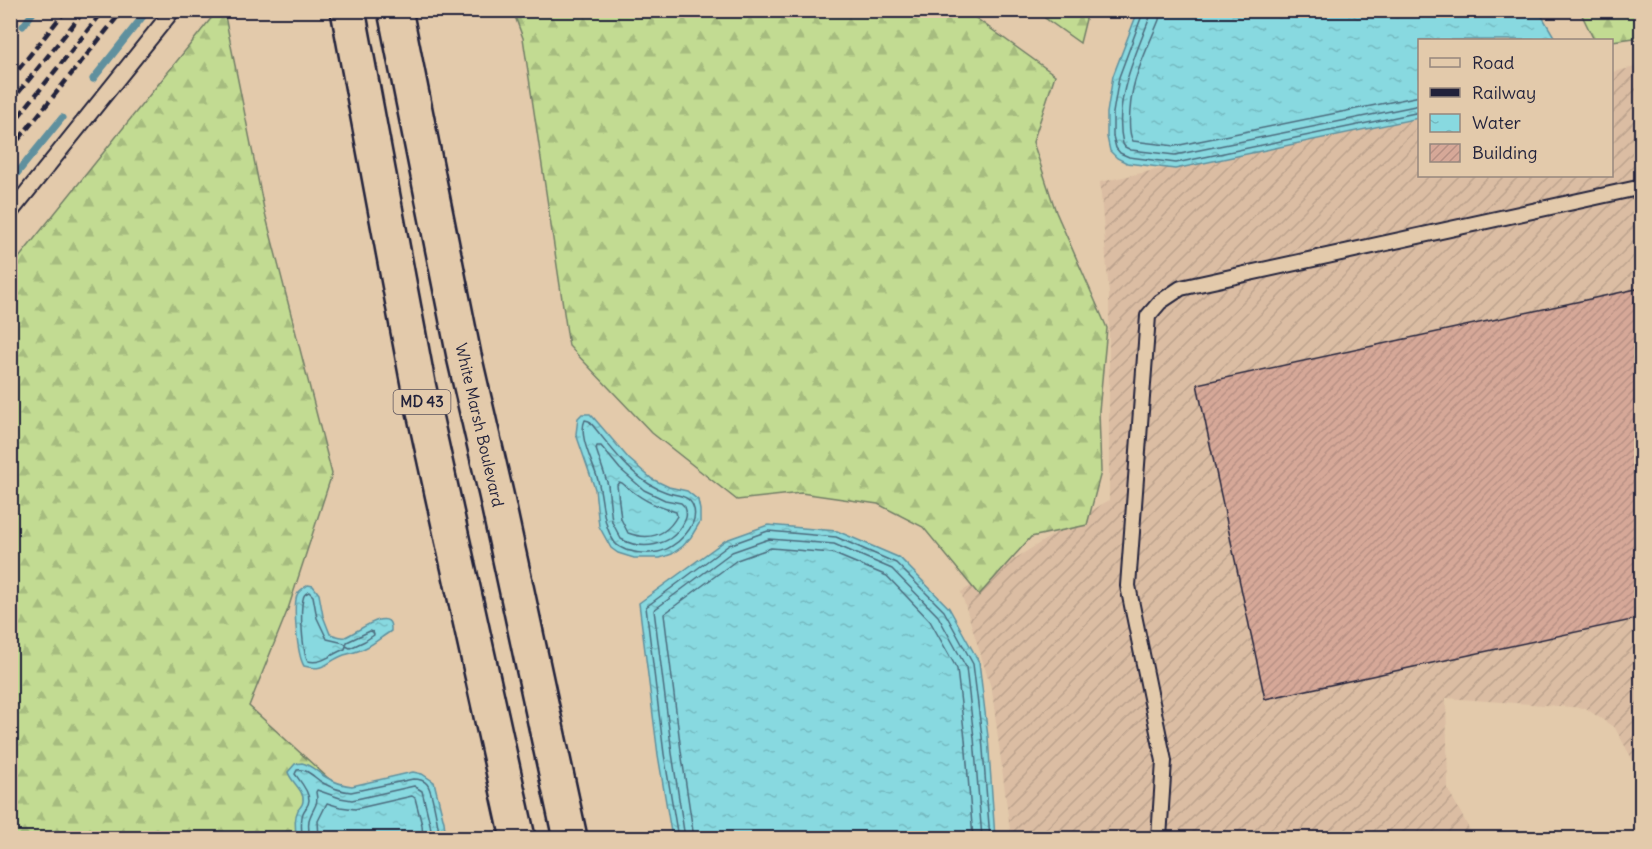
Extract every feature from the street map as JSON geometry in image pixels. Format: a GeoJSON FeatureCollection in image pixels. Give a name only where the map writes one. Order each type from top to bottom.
{"type":"FeatureCollection","features":[{"type":"Feature","properties":{"kind":"main road","name":"MD 43"},"geometry":{"type":"LineString","coordinates":[[348,10],[418,384],[518,838]]}},
{"type":"Feature","properties":{"kind":"main road","name":"White Marsh Boulevard"},"geometry":{"type":"LineString","coordinates":[[395,10],[464,356],[570,838]]}},
{"type":"Feature","properties":{"kind":"lane"},"geometry":{"type":"LineString","coordinates":[[10,213],[173,10]]}},
{"type":"Feature","properties":{"kind":"lane"},"geometry":{"type":"LineString","coordinates":[[1159,838],[1164,761],[1128,586],[1148,316],[1160,302],[1181,288],[1641,187]]}},
{"type":"Feature","properties":{"kind":"shaded area"},"geometry":{"type":"Polygon","coordinates":[[[1641,66],[1641,775],[1615,728],[1585,708],[1446,698],[1448,789],[1474,838],[1011,838],[992,691],[961,592],[1109,500],[1109,294],[1100,182],[1418,113],[1418,177],[1613,177],[1613,72],[1641,66]]]}},
{"type":"Feature","properties":{"kind":"green space"},"geometry":{"type":"Polygon","coordinates":[[[217,11],[224,11],[264,209],[332,474],[288,609],[249,706],[374,820],[388,838],[11,838],[10,269],[217,11]]]}},
{"type":"Feature","properties":{"kind":"green space"},"geometry":{"type":"Polygon","coordinates":[[[513,11],[966,11],[1055,75],[1033,142],[1056,212],[1107,328],[1099,411],[1101,472],[1087,525],[1031,537],[979,595],[923,527],[878,504],[801,493],[737,500],[652,433],[569,346],[523,38],[513,11]]]}},
{"type":"Feature","properties":{"kind":"green space"},"geometry":{"type":"Polygon","coordinates":[[[1035,11],[1088,11],[1080,43],[1035,11]]]}},
{"type":"Feature","properties":{"kind":"green space"},"geometry":{"type":"Polygon","coordinates":[[[1580,11],[1641,11],[1641,37],[1613,41],[1613,39],[1594,39],[1580,11]]]}},
{"type":"Feature","properties":{"kind":"water"},"geometry":{"type":"Polygon","coordinates":[[[1138,11],[1539,11],[1555,39],[1418,39],[1418,118],[1175,169],[1127,163],[1110,151],[1107,137],[1107,113],[1113,76],[1138,11]]]}},
{"type":"Feature","properties":{"kind":"water"},"geometry":{"type":"Polygon","coordinates":[[[582,414],[590,414],[629,459],[652,479],[669,487],[687,491],[698,500],[700,522],[691,537],[672,554],[660,558],[634,558],[611,548],[599,526],[595,489],[576,434],[578,418],[582,414]]]}},
{"type":"Feature","properties":{"kind":"water"},"geometry":{"type":"Polygon","coordinates":[[[768,525],[837,531],[900,558],[949,608],[979,662],[988,737],[995,838],[672,838],[658,755],[639,603],[726,540],[768,525]]]}},
{"type":"Feature","properties":{"kind":"water"},"geometry":{"type":"Polygon","coordinates":[[[308,585],[313,586],[319,594],[323,616],[330,634],[345,637],[380,620],[390,623],[391,631],[373,644],[338,657],[326,665],[317,668],[304,666],[296,631],[295,610],[298,593],[308,585]]]}},
{"type":"Feature","properties":{"kind":"water"},"geometry":{"type":"Polygon","coordinates":[[[302,763],[334,781],[352,786],[413,772],[422,774],[434,782],[446,838],[297,838],[296,816],[303,797],[288,772],[295,764],[302,763]]]}},
{"type":"Feature","properties":{"kind":"building"},"geometry":{"type":"Polygon","coordinates":[[[1641,288],[1641,618],[1265,699],[1197,384],[1641,288]]]}},
{"type":"Feature","properties":{"kind":"waterway"},"geometry":{"type":"LineString","coordinates":[[23,26],[35,10]]}},
{"type":"Feature","properties":{"kind":"waterway"},"geometry":{"type":"LineString","coordinates":[[93,79],[148,10]]}},
{"type":"Feature","properties":{"kind":"waterway"},"geometry":{"type":"LineString","coordinates":[[10,182],[62,118]]}},
{"type":"Feature","properties":{"kind":"railway"},"geometry":{"type":"LineString","coordinates":[[10,80],[66,10]]}},
{"type":"Feature","properties":{"kind":"railway"},"geometry":{"type":"LineString","coordinates":[[10,103],[85,10]]}},
{"type":"Feature","properties":{"kind":"railway"},"geometry":{"type":"LineString","coordinates":[[10,127],[104,10]]}},
{"type":"Feature","properties":{"kind":"railway"},"geometry":{"type":"LineString","coordinates":[[10,150],[123,10]]}}]}
